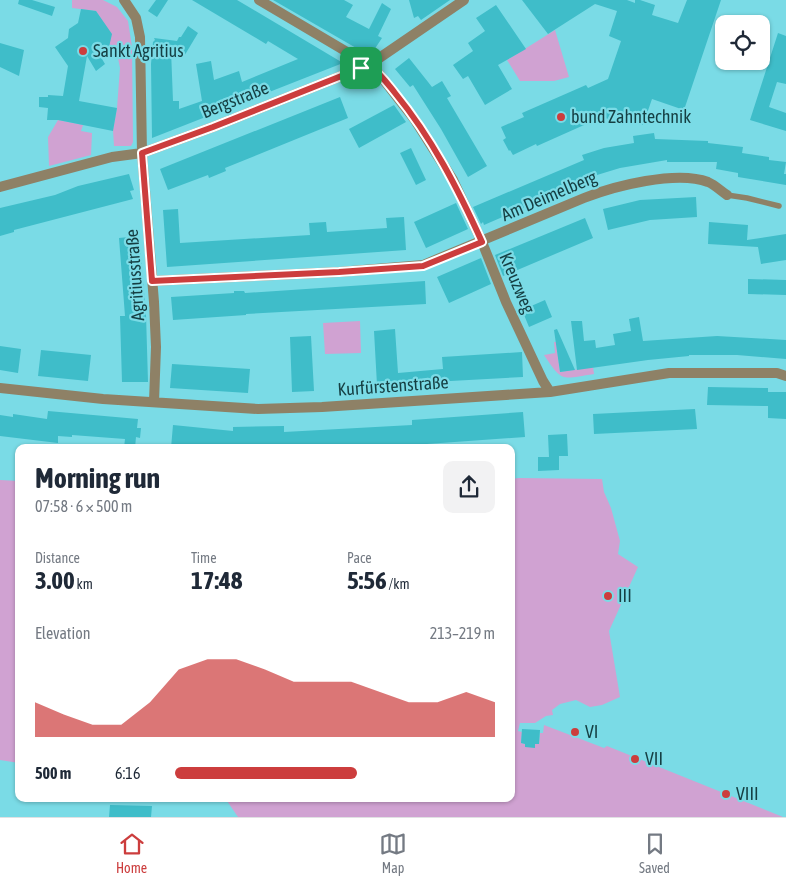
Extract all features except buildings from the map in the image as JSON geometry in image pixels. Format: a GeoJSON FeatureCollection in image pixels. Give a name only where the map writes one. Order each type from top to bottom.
{"type":"FeatureCollection","features":[{"type":"Feature","properties":{"kind":"street","name":"Agritiusstraße"},"geometry":{"type":"LineString","coordinates":[[124,0],[136,18],[140,37],[142,153],[156,347],[154,402]]}},
{"type":"Feature","properties":{"kind":"street","name":"Kreuzweg"},"geometry":{"type":"LineString","coordinates":[[259,0],[369,65],[376,70],[400,99],[460,192],[506,302],[550,392]]}},
{"type":"Feature","properties":{"kind":"street","name":"Bergstraße"},"geometry":{"type":"LineString","coordinates":[[0,187],[112,157],[142,153],[369,65],[464,0]]}},
{"type":"Feature","properties":{"kind":"street","name":"Am Deimelberg"},"geometry":{"type":"LineString","coordinates":[[152,281],[423,266],[584,198],[607,189],[633,183],[663,179],[690,179],[709,182],[727,196]]}},
{"type":"Feature","properties":{"kind":"street","name":"Kurfürstenstraße"},"geometry":{"type":"LineString","coordinates":[[0,388],[103,399],[258,409],[322,407],[550,392],[669,373],[777,373],[786,376]]}},
{"type":"Feature","properties":{"kind":"lane","name":"Am Deimelberg"},"geometry":{"type":"LineString","coordinates":[[727,196],[747,198],[779,206]]}},
{"type":"Feature","properties":{"kind":"shaded area"},"geometry":{"type":"Polygon","coordinates":[[[72,0],[103,0],[117,7],[128,21],[132,47],[133,142],[131,146],[114,146],[113,130],[117,108],[120,68],[116,48],[109,45],[111,34],[96,11],[72,8],[72,0]]]}},
{"type":"Feature","properties":{"kind":"shaded area"},"geometry":{"type":"Polygon","coordinates":[[[555,30],[569,77],[554,81],[520,81],[507,60],[555,30]]]}},
{"type":"Feature","properties":{"kind":"shaded area"},"geometry":{"type":"Polygon","coordinates":[[[58,120],[83,125],[81,131],[92,133],[91,155],[49,166],[48,137],[58,120]]]}},
{"type":"Feature","properties":{"kind":"shaded area"},"geometry":{"type":"Polygon","coordinates":[[[360,321],[361,353],[325,354],[323,323],[360,321]]]}},
{"type":"Feature","properties":{"kind":"shaded area"},"geometry":{"type":"Polygon","coordinates":[[[554,342],[556,342],[560,372],[593,367],[594,374],[569,378],[559,375],[544,355],[555,353],[554,342]]]}},
{"type":"Feature","properties":{"kind":"shaded area"},"geometry":{"type":"Polygon","coordinates":[[[515,478],[602,479],[604,492],[611,508],[620,541],[618,554],[638,567],[609,631],[620,697],[602,705],[590,707],[576,700],[560,704],[552,710],[553,715],[546,716],[535,723],[520,723],[518,731],[522,732],[521,743],[525,744],[525,747],[535,747],[535,744],[539,744],[540,733],[543,733],[544,725],[604,748],[607,746],[783,817],[238,817],[228,802],[515,802],[515,478]]]}},
{"type":"Feature","properties":{"kind":"shaded area"},"geometry":{"type":"Polygon","coordinates":[[[0,480],[15,481],[15,762],[0,760],[0,480]]]}},
{"type":"Feature","properties":{"kind":"place","name":"Sankt Agritius"},"geometry":{"type":"Point","coordinates":[83,51]}},
{"type":"Feature","properties":{"kind":"place","name":"bund Zahntechnik"},"geometry":{"type":"Point","coordinates":[561,117]}},
{"type":"Feature","properties":{"kind":"place","name":"III"},"geometry":{"type":"Point","coordinates":[608,596]}},
{"type":"Feature","properties":{"kind":"place","name":"VI"},"geometry":{"type":"Point","coordinates":[575,732]}},
{"type":"Feature","properties":{"kind":"place","name":"VII"},"geometry":{"type":"Point","coordinates":[635,759]}},
{"type":"Feature","properties":{"kind":"place","name":"VIII"},"geometry":{"type":"Point","coordinates":[726,794]}},
{"type":"Feature","properties":{"kind":"route"},"geometry":{"type":"LineString","coordinates":[[369,65],[376,70],[415,120],[460,192],[482,242],[423,266],[152,281],[142,153],[361,68],[369,65]]}}]}
